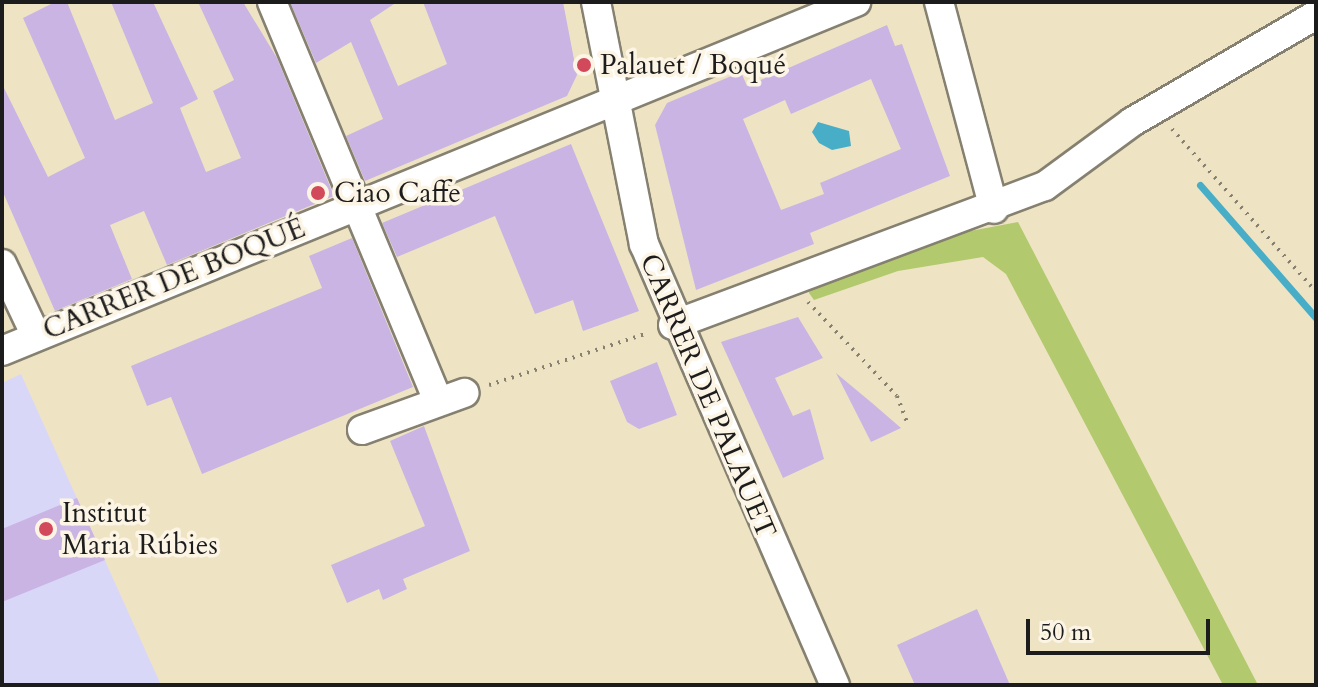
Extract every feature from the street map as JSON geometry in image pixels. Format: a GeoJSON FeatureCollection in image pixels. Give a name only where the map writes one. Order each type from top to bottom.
{"type":"FeatureCollection","features":[{"type":"Feature","properties":{"kind":"street"},"geometry":{"type":"LineString","coordinates":[[272,2],[356,204],[451,397],[362,430]]}},
{"type":"Feature","properties":{"kind":"street","name":"CARRER DE PALAUET"},"geometry":{"type":"LineString","coordinates":[[596,2],[630,194],[673,325],[835,685]]}},
{"type":"Feature","properties":{"kind":"street","name":"CARRER DE BOQUÉ"},"geometry":{"type":"LineString","coordinates":[[2,351],[856,2]]}},
{"type":"Feature","properties":{"kind":"street"},"geometry":{"type":"LineString","coordinates":[[939,2],[994,209]]}},
{"type":"Feature","properties":{"kind":"street"},"geometry":{"type":"LineString","coordinates":[[673,325],[994,209],[1045,186],[1155,109],[1316,15]]}},
{"type":"Feature","properties":{"kind":"street"},"geometry":{"type":"LineString","coordinates":[[2,264],[36,336]]}},
{"type":"Feature","properties":{"kind":"path"},"geometry":{"type":"LineString","coordinates":[[1155,109],[1316,292]]}},
{"type":"Feature","properties":{"kind":"path"},"geometry":{"type":"LineString","coordinates":[[792,282],[897,396],[908,424]]}},
{"type":"Feature","properties":{"kind":"path"},"geometry":{"type":"LineString","coordinates":[[451,397],[673,325]]}},
{"type":"Feature","properties":{"kind":"shaded area","name":"Institut Maria Rúbies"},"geometry":{"type":"Polygon","coordinates":[[[21,374],[161,685],[2,685],[2,383],[21,374]]]}},
{"type":"Feature","properties":{"kind":"green space"},"geometry":{"type":"Polygon","coordinates":[[[1018,222],[1258,685],[1223,685],[1006,274],[983,257],[898,271],[814,300],[809,293],[810,285],[949,235],[1018,222]]]}},
{"type":"Feature","properties":{"kind":"water"},"geometry":{"type":"Polygon","coordinates":[[[818,122],[849,131],[851,146],[832,150],[819,143],[812,132],[818,122]]]}},
{"type":"Feature","properties":{"kind":"building"},"geometry":{"type":"Polygon","coordinates":[[[55,2],[67,2],[115,120],[153,103],[111,2],[153,2],[198,99],[180,108],[206,172],[241,158],[213,91],[234,80],[198,2],[243,2],[277,58],[334,196],[167,265],[144,211],[110,225],[132,279],[55,311],[2,190],[2,84],[48,177],[85,158],[23,18],[55,2]]]}},
{"type":"Feature","properties":{"kind":"building"},"geometry":{"type":"Polygon","coordinates":[[[290,2],[397,2],[370,20],[398,86],[447,64],[423,2],[563,2],[577,75],[567,96],[365,181],[346,136],[383,119],[351,42],[316,63],[290,2]]]}},
{"type":"Feature","properties":{"kind":"building"},"geometry":{"type":"Polygon","coordinates":[[[887,25],[895,46],[902,44],[950,176],[810,233],[814,244],[696,290],[655,125],[667,103],[741,72],[747,86],[887,25]],[[871,79],[791,114],[785,100],[743,119],[781,210],[824,194],[820,183],[901,149],[871,79]]]}},
{"type":"Feature","properties":{"kind":"building"},"geometry":{"type":"Polygon","coordinates":[[[571,144],[639,311],[583,331],[573,300],[535,314],[495,216],[397,257],[382,223],[571,144]]]}},
{"type":"Feature","properties":{"kind":"building"},"geometry":{"type":"Polygon","coordinates":[[[352,238],[413,387],[202,474],[171,397],[147,406],[131,366],[322,288],[309,256],[352,238]]]}},
{"type":"Feature","properties":{"kind":"building"},"geometry":{"type":"Polygon","coordinates":[[[798,317],[823,358],[775,378],[793,416],[810,409],[824,459],[783,478],[721,342],[798,317]]]}},
{"type":"Feature","properties":{"kind":"building"},"geometry":{"type":"Polygon","coordinates":[[[657,362],[677,415],[639,429],[627,422],[610,381],[657,362]]]}},
{"type":"Feature","properties":{"kind":"building"},"geometry":{"type":"Polygon","coordinates":[[[836,373],[872,403],[901,428],[871,442],[836,373]]]}},
{"type":"Feature","properties":{"kind":"building"},"geometry":{"type":"Polygon","coordinates":[[[424,426],[470,551],[403,579],[407,589],[383,600],[379,589],[347,603],[331,565],[425,526],[390,441],[424,426]]]}},
{"type":"Feature","properties":{"kind":"building"},"geometry":{"type":"Polygon","coordinates":[[[77,498],[105,560],[2,602],[2,529],[77,498]]]}},
{"type":"Feature","properties":{"kind":"building"},"geometry":{"type":"Polygon","coordinates":[[[977,609],[1010,685],[915,685],[897,645],[977,609]]]}},
{"type":"Feature","properties":{"kind":"waterway"},"geometry":{"type":"LineString","coordinates":[[1200,185],[1316,318]]}},
{"type":"Feature","properties":{"kind":"place","name":"Palauet / Boqué"},"geometry":{"type":"Point","coordinates":[584,65]}},
{"type":"Feature","properties":{"kind":"place","name":"Ciao Caffe"},"geometry":{"type":"Point","coordinates":[318,193]}},
{"type":"Feature","properties":{"kind":"place","name":"Institut Maria Rúbies"},"geometry":{"type":"Point","coordinates":[46,529]}}]}
